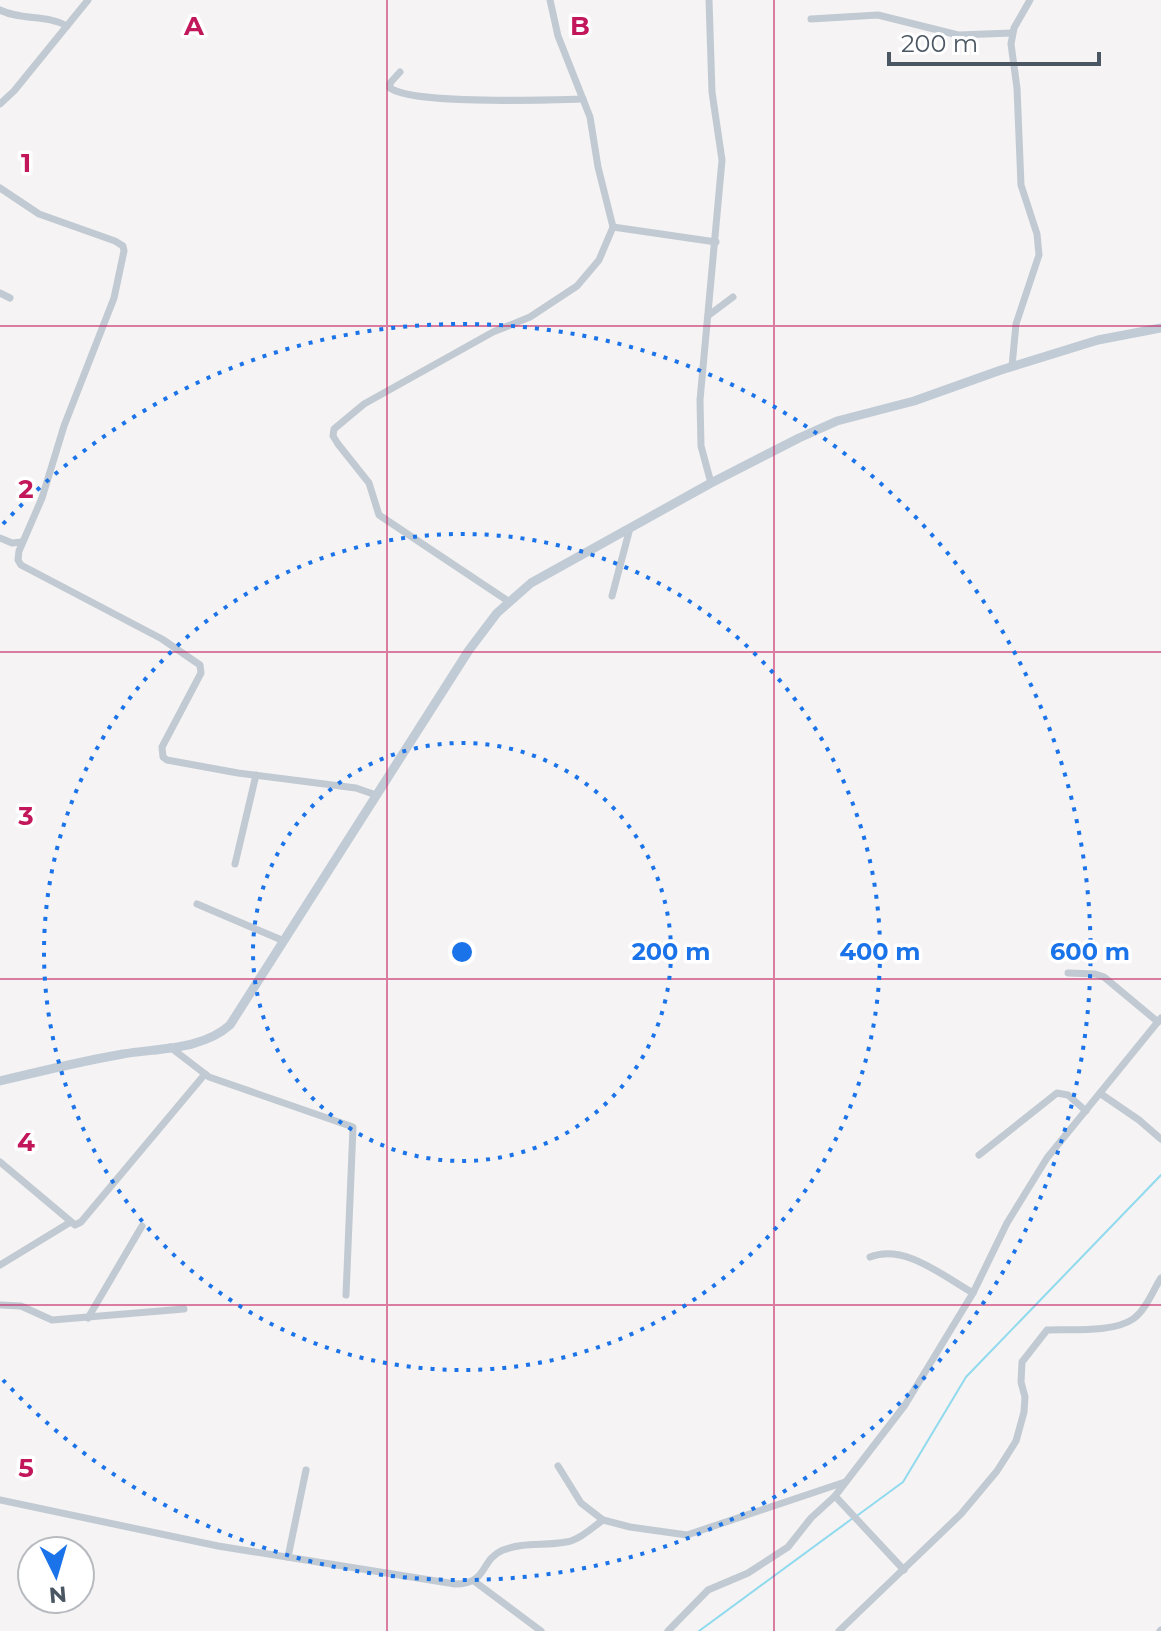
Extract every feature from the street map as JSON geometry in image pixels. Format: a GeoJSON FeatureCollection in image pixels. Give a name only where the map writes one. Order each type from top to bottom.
{"type":"FeatureCollection","features":[{"type":"Feature","properties":{"kind":"street"},"geometry":{"type":"LineString","coordinates":[[0,104],[88,0]]}},
{"type":"Feature","properties":{"kind":"street"},"geometry":{"type":"LineString","coordinates":[[508,601],[386,521],[377,511],[369,483],[333,436],[334,429],[364,404],[493,332],[530,317],[577,286],[599,260],[613,227],[598,167],[590,117],[558,36],[550,0]]}},
{"type":"Feature","properties":{"kind":"street"},"geometry":{"type":"LineString","coordinates":[[709,0],[712,92],[722,160],[700,400],[699,431],[711,483]]}},
{"type":"Feature","properties":{"kind":"street"},"geometry":{"type":"LineString","coordinates":[[1012,366],[1018,316],[1039,255],[1037,234],[1021,185],[1017,88],[1011,44],[1012,33],[1030,0]]}},
{"type":"Feature","properties":{"kind":"street"},"geometry":{"type":"LineString","coordinates":[[0,10],[13,16],[56,20],[67,26]]}},
{"type":"Feature","properties":{"kind":"street"},"geometry":{"type":"LineString","coordinates":[[811,19],[867,14],[958,35],[1012,33]]}},
{"type":"Feature","properties":{"kind":"street"},"geometry":{"type":"LineString","coordinates":[[400,72],[390,83],[390,88],[405,95],[497,100],[583,99]]}},
{"type":"Feature","properties":{"kind":"street"},"geometry":{"type":"LineString","coordinates":[[0,188],[39,214],[115,241],[123,246],[124,251],[120,277],[104,325],[64,426],[42,498],[22,542],[18,560],[25,569],[162,639],[200,665],[201,673],[162,747],[163,757],[256,775],[356,788],[376,795]]}},
{"type":"Feature","properties":{"kind":"street"},"geometry":{"type":"LineString","coordinates":[[613,227],[716,242]]}},
{"type":"Feature","properties":{"kind":"street"},"geometry":{"type":"LineString","coordinates":[[0,293],[10,298]]}},
{"type":"Feature","properties":{"kind":"street"},"geometry":{"type":"LineString","coordinates":[[709,315],[733,297]]}},
{"type":"Feature","properties":{"kind":"street"},"geometry":{"type":"LineString","coordinates":[[0,1081],[121,1054],[206,1041],[230,1025],[469,650],[508,601],[531,583],[711,483],[837,421],[914,401],[1098,340],[1161,328]]}},
{"type":"Feature","properties":{"kind":"street"},"geometry":{"type":"LineString","coordinates":[[612,596],[630,528]]}},
{"type":"Feature","properties":{"kind":"street"},"geometry":{"type":"LineString","coordinates":[[0,538],[12,543],[22,542]]}},
{"type":"Feature","properties":{"kind":"street"},"geometry":{"type":"LineString","coordinates":[[235,864],[256,775]]}},
{"type":"Feature","properties":{"kind":"street"},"geometry":{"type":"LineString","coordinates":[[197,904],[284,941]]}},
{"type":"Feature","properties":{"kind":"street"},"geometry":{"type":"LineString","coordinates":[[668,1631],[708,1590],[748,1573],[788,1547],[811,1518],[847,1482],[905,1405],[973,1293],[1007,1223],[1047,1158],[1160,1020],[1104,977],[1068,973]]}},
{"type":"Feature","properties":{"kind":"street"},"geometry":{"type":"LineString","coordinates":[[170,1047],[205,1074],[353,1127],[346,1295]]}},
{"type":"Feature","properties":{"kind":"street"},"geometry":{"type":"LineString","coordinates":[[0,1162],[75,1225],[81,1222],[205,1074]]}},
{"type":"Feature","properties":{"kind":"street"},"geometry":{"type":"LineString","coordinates":[[979,1155],[1057,1093],[1068,1095],[1086,1111]]}},
{"type":"Feature","properties":{"kind":"street"},"geometry":{"type":"LineString","coordinates":[[1101,1094],[1161,1139]]}},
{"type":"Feature","properties":{"kind":"street"},"geometry":{"type":"LineString","coordinates":[[0,1265],[69,1223]]}},
{"type":"Feature","properties":{"kind":"street"},"geometry":{"type":"LineString","coordinates":[[88,1318],[142,1226]]}},
{"type":"Feature","properties":{"kind":"street"},"geometry":{"type":"LineString","coordinates":[[870,1257],[886,1252],[901,1254],[973,1293]]}},
{"type":"Feature","properties":{"kind":"street"},"geometry":{"type":"LineString","coordinates":[[839,1631],[961,1514],[997,1471],[1016,1441],[1025,1404],[1021,1367],[1042,1334],[1047,1330],[1087,1330],[1122,1324],[1134,1318],[1161,1278]]}},
{"type":"Feature","properties":{"kind":"street"},"geometry":{"type":"LineString","coordinates":[[0,1305],[21,1306],[48,1320],[184,1309]]}},
{"type":"Feature","properties":{"kind":"street"},"geometry":{"type":"LineString","coordinates":[[558,1466],[581,1503],[603,1520],[630,1527],[694,1534],[847,1482]]}},
{"type":"Feature","properties":{"kind":"street"},"geometry":{"type":"LineString","coordinates":[[288,1557],[306,1470]]}},
{"type":"Feature","properties":{"kind":"street"},"geometry":{"type":"LineString","coordinates":[[835,1496],[904,1570]]}},
{"type":"Feature","properties":{"kind":"street"},"geometry":{"type":"LineString","coordinates":[[0,1500],[218,1546],[455,1584],[474,1581],[481,1576],[493,1556],[500,1551],[521,1544],[568,1542],[603,1520]]}},
{"type":"Feature","properties":{"kind":"street"},"geometry":{"type":"LineString","coordinates":[[474,1581],[541,1631]]}},
{"type":"Feature","properties":{"kind":"waterway"},"geometry":{"type":"LineString","coordinates":[[858,1515],[903,1482],[966,1377],[1161,1175]]}},
{"type":"Feature","properties":{"kind":"waterway"},"geometry":{"type":"LineString","coordinates":[[699,1631],[853,1518]]}}]}
